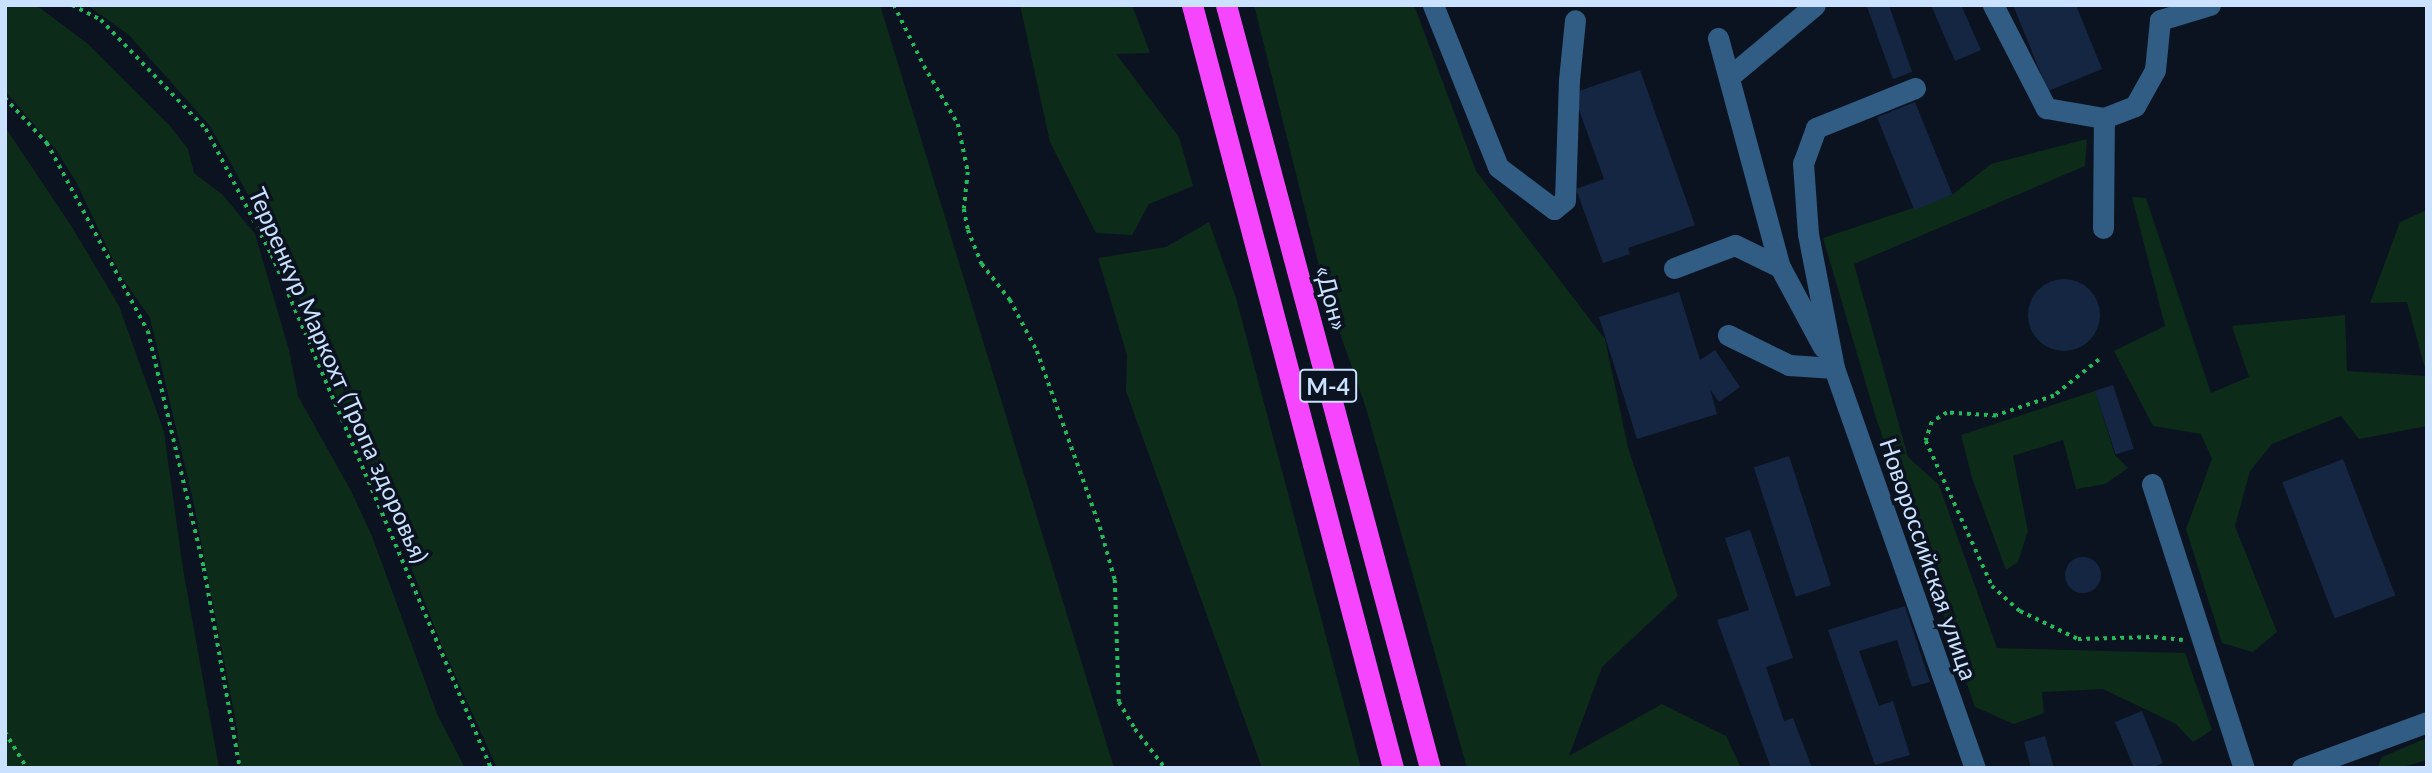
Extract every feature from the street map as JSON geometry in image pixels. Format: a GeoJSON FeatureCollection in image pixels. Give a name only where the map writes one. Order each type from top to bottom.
{"type":"FeatureCollection","features":[{"type":"Feature","properties":{"kind":"highway","name":"М-4"},"geometry":{"type":"LineString","coordinates":[[1192,5],[1393,768]]}},
{"type":"Feature","properties":{"kind":"highway","name":"«Дон»"},"geometry":{"type":"LineString","coordinates":[[1226,5],[1430,768]]}},
{"type":"Feature","properties":{"kind":"street"},"geometry":{"type":"LineString","coordinates":[[1433,5],[1498,167],[1554,209],[1565,200],[1569,80],[1575,20]]}},
{"type":"Feature","properties":{"kind":"street"},"geometry":{"type":"LineString","coordinates":[[1729,78],[1815,5]]}},
{"type":"Feature","properties":{"kind":"street"},"geometry":{"type":"LineString","coordinates":[[1993,5],[2046,108],[2104,118],[2135,106],[2155,70],[2160,20],[2210,5]]}},
{"type":"Feature","properties":{"kind":"street"},"geometry":{"type":"LineString","coordinates":[[1718,38],[1780,267],[1834,368]]}},
{"type":"Feature","properties":{"kind":"street"},"geometry":{"type":"LineString","coordinates":[[1834,368],[1808,234],[1803,163],[1816,128],[1915,88]]}},
{"type":"Feature","properties":{"kind":"street"},"geometry":{"type":"LineString","coordinates":[[2103,228],[2104,118]]}},
{"type":"Feature","properties":{"kind":"street"},"geometry":{"type":"LineString","coordinates":[[1674,268],[1735,245],[1780,267]]}},
{"type":"Feature","properties":{"kind":"street"},"geometry":{"type":"LineString","coordinates":[[1728,334],[1789,365],[1834,368]]}},
{"type":"Feature","properties":{"kind":"street","name":"Новороссийская улица"},"geometry":{"type":"LineString","coordinates":[[1834,368],[1975,768]]}},
{"type":"Feature","properties":{"kind":"street"},"geometry":{"type":"LineString","coordinates":[[2152,484],[2244,768]]}},
{"type":"Feature","properties":{"kind":"street"},"geometry":{"type":"LineString","coordinates":[[2302,768],[2360,758],[2427,722]]}},
{"type":"Feature","properties":{"kind":"path","name":"Терренкур Маркохт (Тропа здоровья)"},"geometry":{"type":"LineString","coordinates":[[72,5],[101,20],[206,128],[272,255],[491,768]]}},
{"type":"Feature","properties":{"kind":"path"},"geometry":{"type":"LineString","coordinates":[[894,5],[924,66],[958,124],[968,172],[964,209],[968,230],[982,264],[1010,300],[1037,351],[1100,527],[1115,580],[1119,702],[1135,729],[1165,768]]}},
{"type":"Feature","properties":{"kind":"path"},"geometry":{"type":"LineString","coordinates":[[5,98],[47,143],[148,331],[204,568],[240,768]]}},
{"type":"Feature","properties":{"kind":"path"},"geometry":{"type":"LineString","coordinates":[[2099,360],[2053,396],[2042,400],[1996,416],[1947,413],[1932,422],[1926,441],[1992,586],[2020,611],[2078,639],[2154,637],[2202,642]]}},
{"type":"Feature","properties":{"kind":"path"},"geometry":{"type":"LineString","coordinates":[[5,732],[27,768]]}},
{"type":"Feature","properties":{"kind":"green space"},"geometry":{"type":"Polygon","coordinates":[[[5,5],[36,5],[88,44],[170,126],[188,149],[194,173],[223,195],[255,234],[289,350],[298,396],[351,491],[372,536],[437,714],[465,768],[240,768],[237,728],[193,500],[150,318],[121,276],[76,182],[57,151],[5,91],[5,5]]]}},
{"type":"Feature","properties":{"kind":"green space"},"geometry":{"type":"Polygon","coordinates":[[[87,5],[880,5],[1114,768],[497,768],[442,646],[385,501],[323,367],[289,269],[210,126],[129,35],[87,5]]]}},
{"type":"Feature","properties":{"kind":"green space"},"geometry":{"type":"Polygon","coordinates":[[[1020,5],[1132,5],[1150,53],[1116,54],[1179,137],[1193,186],[1149,204],[1132,235],[1096,233],[1050,142],[1020,5]]]}},
{"type":"Feature","properties":{"kind":"green space"},"geometry":{"type":"Polygon","coordinates":[[[1254,5],[1414,5],[1476,171],[1605,339],[1628,448],[1678,596],[1602,667],[1569,756],[1662,704],[1726,736],[1741,768],[1467,768],[1366,408],[1325,290],[1254,5]]]}},
{"type":"Feature","properties":{"kind":"green space"},"geometry":{"type":"Polygon","coordinates":[[[5,127],[72,227],[119,306],[164,432],[183,569],[219,768],[5,768],[5,127]]]}},
{"type":"Feature","properties":{"kind":"green space"},"geometry":{"type":"Polygon","coordinates":[[[2087,139],[2085,166],[1854,264],[1908,457],[1939,485],[1997,648],[2185,653],[2212,730],[2193,742],[2176,724],[2103,689],[2042,692],[2044,713],[2014,724],[1975,707],[1876,418],[1823,238],[1952,195],[1991,164],[2087,139]]]}},
{"type":"Feature","properties":{"kind":"green space"},"geometry":{"type":"Polygon","coordinates":[[[2132,197],[2146,198],[2211,393],[2249,377],[2232,326],[2345,315],[2347,371],[2427,376],[2427,426],[2359,439],[2341,416],[2272,444],[2250,471],[2235,526],[2277,632],[2253,652],[2222,643],[2186,529],[2212,459],[2201,434],[2153,426],[2114,351],[2165,326],[2132,197]]]}},
{"type":"Feature","properties":{"kind":"green space"},"geometry":{"type":"Polygon","coordinates":[[[2427,210],[2427,376],[2407,302],[2370,303],[2400,222],[2427,210]]]}},
{"type":"Feature","properties":{"kind":"green space"},"geometry":{"type":"Polygon","coordinates":[[[1209,222],[1236,298],[1361,768],[1262,768],[1126,391],[1127,355],[1098,258],[1166,247],[1209,222]]]}},
{"type":"Feature","properties":{"kind":"green space"},"geometry":{"type":"Polygon","coordinates":[[[2095,391],[2115,455],[2128,468],[2105,484],[2076,489],[2063,440],[2013,456],[2028,531],[2018,562],[2006,570],[1972,478],[1961,435],[2095,391]]]}},
{"type":"Feature","properties":{"kind":"green space"},"geometry":{"type":"Polygon","coordinates":[[[2427,738],[2427,760],[2399,768],[2377,768],[2382,757],[2427,738]]]}},
{"type":"Feature","properties":{"kind":"building"},"geometry":{"type":"Polygon","coordinates":[[[1889,5],[1912,72],[1893,79],[1867,7],[1889,5]]]}},
{"type":"Feature","properties":{"kind":"building"},"geometry":{"type":"Polygon","coordinates":[[[1931,5],[1961,5],[1981,50],[1955,61],[1931,5]]]}},
{"type":"Feature","properties":{"kind":"building"},"geometry":{"type":"Polygon","coordinates":[[[2013,5],[2076,5],[2102,69],[2048,91],[2013,5]]]}},
{"type":"Feature","properties":{"kind":"building"},"geometry":{"type":"Polygon","coordinates":[[[1640,70],[1695,225],[1628,248],[1630,254],[1603,263],[1576,189],[1604,179],[1573,93],[1640,70]]]}},
{"type":"Feature","properties":{"kind":"building"},"geometry":{"type":"Polygon","coordinates":[[[1915,102],[1952,195],[1914,210],[1877,117],[1915,102]]]}},
{"type":"Feature","properties":{"kind":"building"},"geometry":{"type":"Polygon","coordinates":[[[2064,279],[2078,282],[2090,289],[2097,301],[2100,315],[2097,329],[2090,341],[2078,348],[2064,351],[2050,348],[2038,341],[2031,329],[2028,315],[2031,301],[2038,289],[2050,282],[2064,279]]]}},
{"type":"Feature","properties":{"kind":"building"},"geometry":{"type":"Polygon","coordinates":[[[1679,292],[1700,360],[1715,350],[1740,387],[1719,402],[1710,389],[1717,414],[1637,439],[1599,317],[1679,292]]]}},
{"type":"Feature","properties":{"kind":"building"},"geometry":{"type":"Polygon","coordinates":[[[2113,385],[2134,449],[2116,455],[2095,391],[2113,385]]]}},
{"type":"Feature","properties":{"kind":"building"},"geometry":{"type":"Polygon","coordinates":[[[1789,456],[1831,585],[1796,597],[1754,467],[1789,456]]]}},
{"type":"Feature","properties":{"kind":"building"},"geometry":{"type":"Polygon","coordinates":[[[2343,459],[2395,595],[2335,619],[2282,482],[2343,459]]]}},
{"type":"Feature","properties":{"kind":"building"},"geometry":{"type":"Polygon","coordinates":[[[1750,530],[1793,658],[1766,667],[1784,721],[1793,718],[1812,768],[1771,768],[1717,620],[1749,610],[1725,538],[1750,530]]]}},
{"type":"Feature","properties":{"kind":"building"},"geometry":{"type":"Polygon","coordinates":[[[2083,557],[2096,562],[2101,575],[2096,588],[2083,593],[2070,588],[2065,575],[2070,562],[2083,557]]]}},
{"type":"Feature","properties":{"kind":"building"},"geometry":{"type":"Polygon","coordinates":[[[1905,606],[1930,682],[1912,687],[1897,640],[1859,651],[1879,706],[1893,701],[1910,755],[1875,765],[1828,630],[1905,606]]]}},
{"type":"Feature","properties":{"kind":"building"},"geometry":{"type":"Polygon","coordinates":[[[2142,711],[2163,763],[2151,768],[2134,768],[2115,722],[2142,711]]]}},
{"type":"Feature","properties":{"kind":"building"},"geometry":{"type":"Polygon","coordinates":[[[2045,736],[2054,768],[2031,768],[2024,742],[2045,736]]]}}]}
